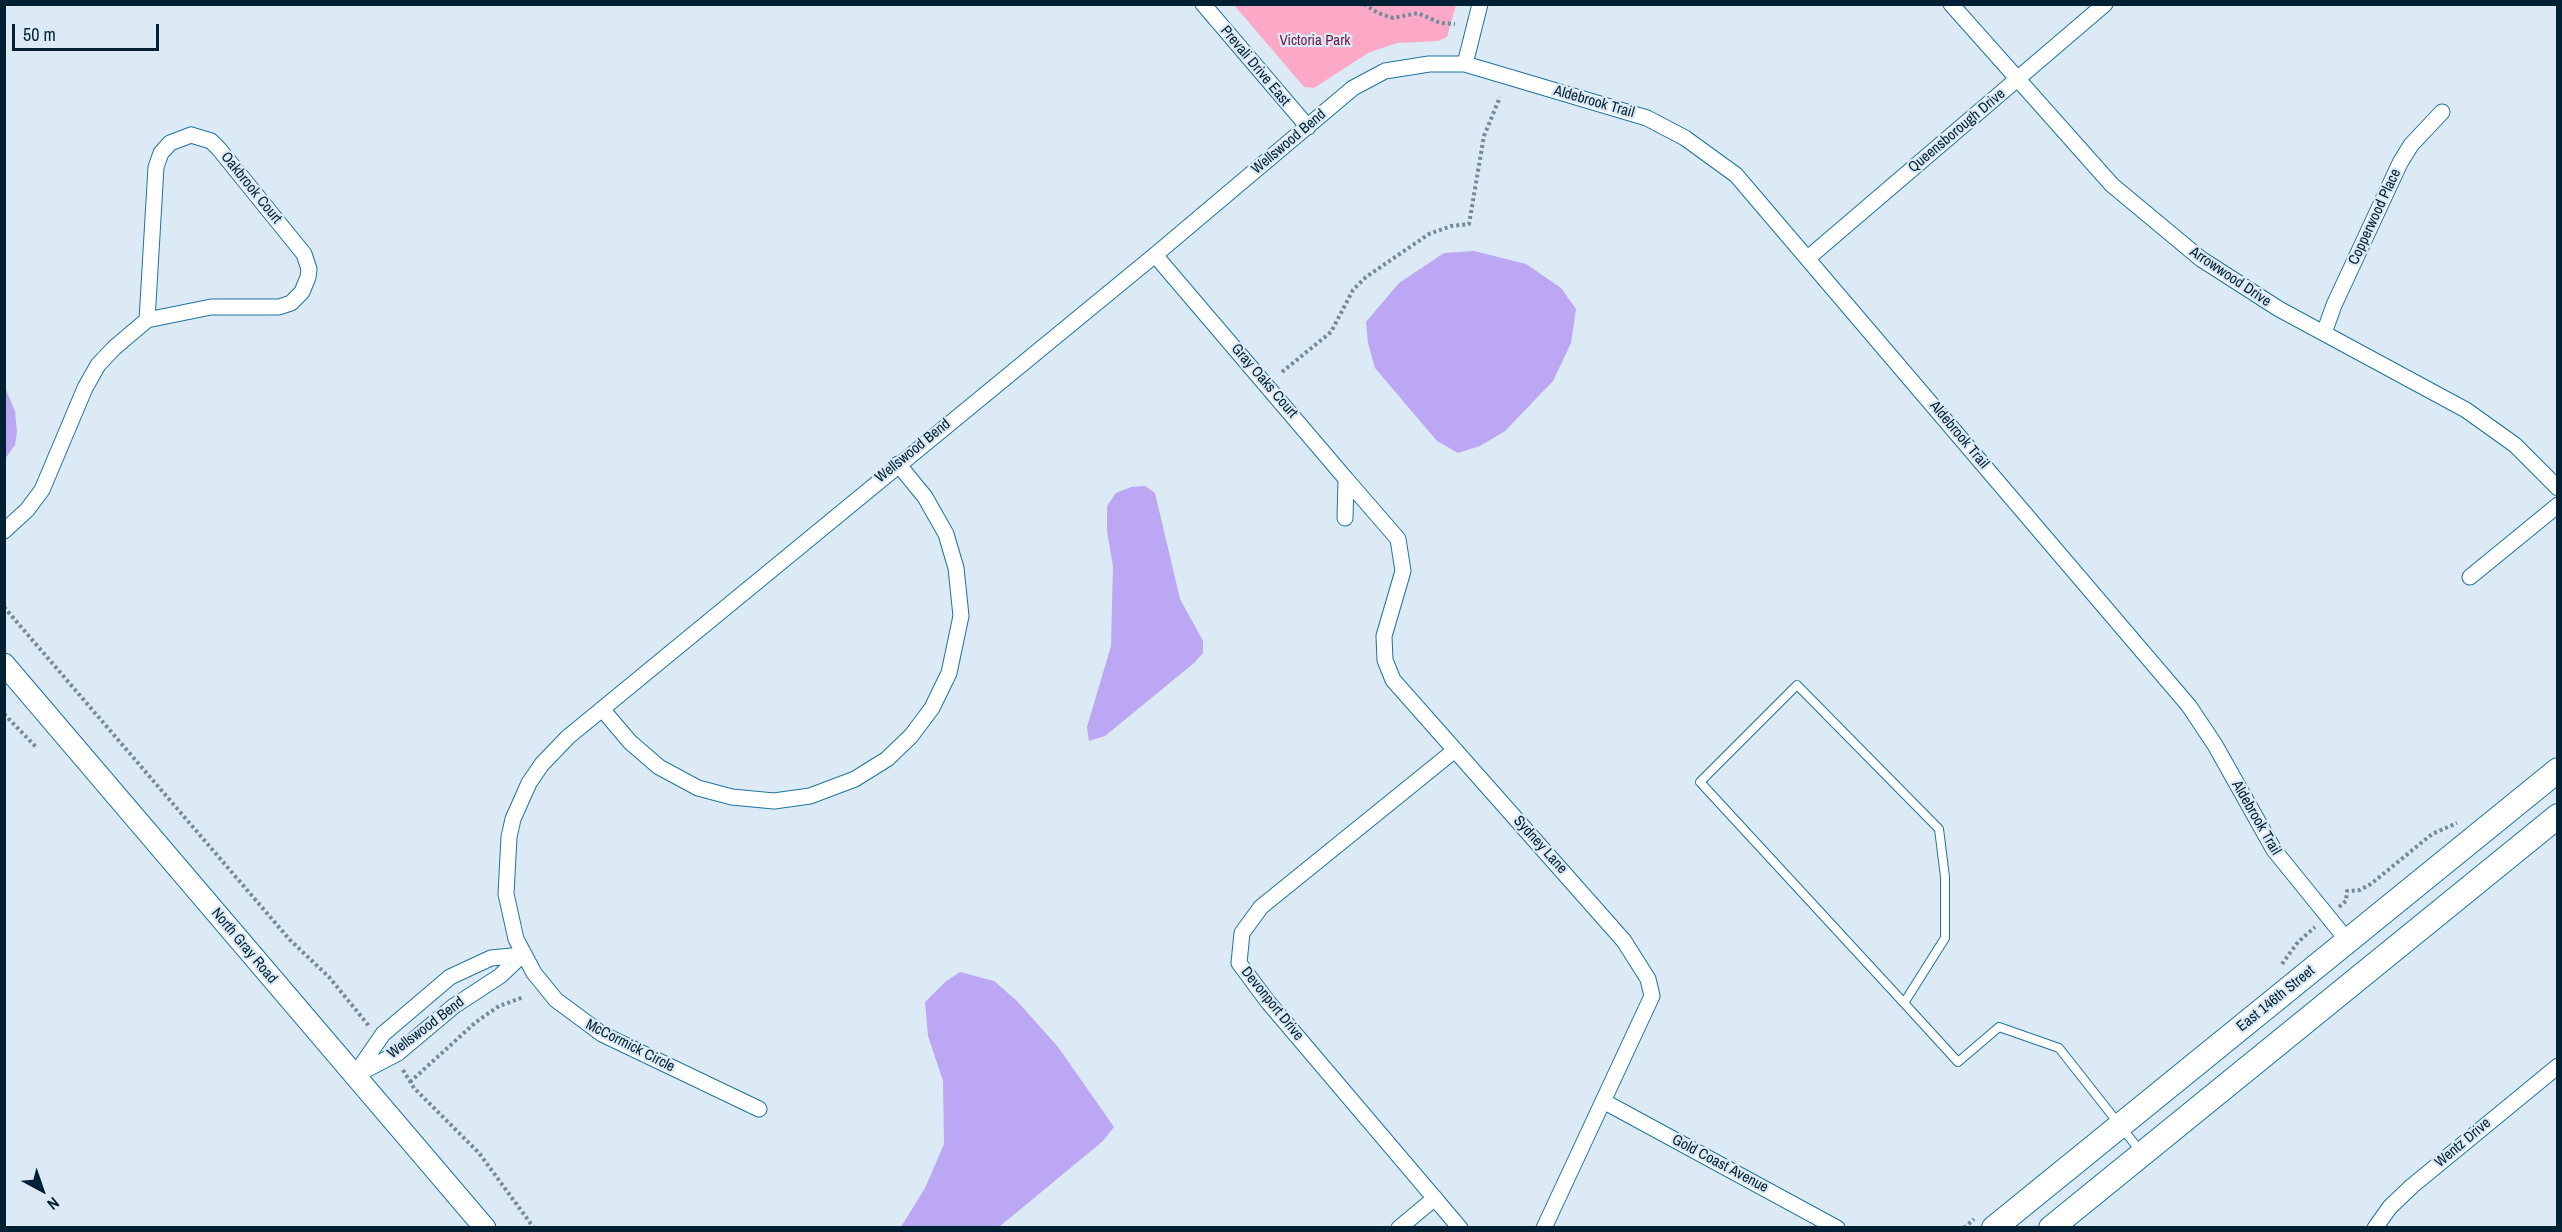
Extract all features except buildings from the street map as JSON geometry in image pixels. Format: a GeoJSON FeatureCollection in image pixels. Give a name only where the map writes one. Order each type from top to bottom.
{"type":"FeatureCollection","features":[{"type":"Feature","properties":{"kind":"main road","name":"East 146th Street"},"geometry":{"type":"LineString","coordinates":[[1994,1227],[2558,770]]}},
{"type":"Feature","properties":{"kind":"main road"},"geometry":{"type":"LineString","coordinates":[[2051,1227],[2558,816]]}},
{"type":"Feature","properties":{"kind":"street","name":"Prevali Drive East"},"geometry":{"type":"LineString","coordinates":[[1203,4],[1308,127]]}},
{"type":"Feature","properties":{"kind":"street"},"geometry":{"type":"LineString","coordinates":[[1465,64],[1480,4]]}},
{"type":"Feature","properties":{"kind":"street","name":"Arrowwood Drive"},"geometry":{"type":"LineString","coordinates":[[1951,4],[2112,185],[2144,214],[2201,259],[2279,309],[2466,410],[2516,445],[2558,488]]}},
{"type":"Feature","properties":{"kind":"street","name":"Queensborough Drive"},"geometry":{"type":"LineString","coordinates":[[1808,258],[2105,4]]}},
{"type":"Feature","properties":{"kind":"street","name":"Wellswood Bend"},"geometry":{"type":"LineString","coordinates":[[522,955],[512,924],[506,894],[506,855],[513,819],[525,792],[542,765],[568,736],[1155,255],[1353,88],[1385,71],[1436,63],[1465,64]]}},
{"type":"Feature","properties":{"kind":"street","name":"Aldebrook Trail"},"geometry":{"type":"LineString","coordinates":[[1465,64],[1647,118],[1685,138],[1736,176],[2189,706],[2215,745],[2274,850],[2347,940]]}},
{"type":"Feature","properties":{"kind":"street","name":"Copperwood Place"},"geometry":{"type":"LineString","coordinates":[[2324,333],[2334,305],[2400,163],[2411,145],[2442,112]]}},
{"type":"Feature","properties":{"kind":"street","name":"Oakbrook Court"},"geometry":{"type":"LineString","coordinates":[[4,531],[27,510],[42,490],[82,394],[98,365],[147,320],[211,306],[279,307],[291,303],[298,297],[308,277],[307,261],[300,249],[219,149],[211,141],[202,137],[191,135],[175,140],[165,147],[158,159],[147,320]]}},
{"type":"Feature","properties":{"kind":"street","name":"Gray Oaks Court"},"geometry":{"type":"LineString","coordinates":[[1155,255],[1346,479]]}},
{"type":"Feature","properties":{"kind":"street"},"geometry":{"type":"LineString","coordinates":[[602,709],[630,742],[659,767],[698,788],[732,797],[774,801],[810,796],[855,779],[887,759],[911,736],[932,708],[949,673],[961,616],[956,568],[946,534],[923,494],[898,464]]}},
{"type":"Feature","properties":{"kind":"street"},"geometry":{"type":"LineString","coordinates":[[1345,518],[1346,479]]}},
{"type":"Feature","properties":{"kind":"street","name":"Sydney Lane"},"geometry":{"type":"LineString","coordinates":[[1346,479],[1398,539],[1403,571],[1384,636],[1385,660],[1394,680],[1624,941],[1648,980],[1652,996],[1544,1227]]}},
{"type":"Feature","properties":{"kind":"street"},"geometry":{"type":"LineString","coordinates":[[2470,577],[2558,505]]}},
{"type":"Feature","properties":{"kind":"street","name":"North Gray Road"},"geometry":{"type":"LineString","coordinates":[[4,664],[485,1227]]}},
{"type":"Feature","properties":{"kind":"street","name":"Devonport Drive"},"geometry":{"type":"LineString","coordinates":[[1455,750],[1261,907],[1242,933],[1239,963],[1268,1002],[1460,1227]]}},
{"type":"Feature","properties":{"kind":"street","name":"Wellswood Bend"},"geometry":{"type":"LineString","coordinates":[[354,1076],[398,1053],[454,1006],[500,976],[522,955]]}},
{"type":"Feature","properties":{"kind":"street","name":"Wellswood Bend"},"geometry":{"type":"LineString","coordinates":[[354,1076],[382,1034],[450,977],[491,958],[522,955]]}},
{"type":"Feature","properties":{"kind":"street","name":"McCormick Circle"},"geometry":{"type":"LineString","coordinates":[[522,955],[556,1000],[593,1028],[759,1109]]}},
{"type":"Feature","properties":{"kind":"street","name":"Wentz Drive"},"geometry":{"type":"LineString","coordinates":[[2375,1227],[2390,1207],[2412,1186],[2558,1066]]}},
{"type":"Feature","properties":{"kind":"street","name":"Gold Coast Avenue"},"geometry":{"type":"LineString","coordinates":[[1603,1101],[1837,1227]]}},
{"type":"Feature","properties":{"kind":"street"},"geometry":{"type":"LineString","coordinates":[[1399,1227],[1435,1198]]}},
{"type":"Feature","properties":{"kind":"lane"},"geometry":{"type":"LineString","coordinates":[[1904,1004],[1945,938],[1945,878],[1939,829],[1797,685],[1700,782],[1904,1004],[1958,1062],[1999,1027],[2059,1048],[2142,1153]]}},
{"type":"Feature","properties":{"kind":"path"},"geometry":{"type":"LineString","coordinates":[[1364,4],[1393,18],[1418,13],[1440,23],[1455,24]]}},
{"type":"Feature","properties":{"kind":"path"},"geometry":{"type":"LineString","coordinates":[[1282,372],[1331,332],[1353,290],[1366,277],[1429,234],[1451,226],[1469,224],[1484,136],[1500,97]]}},
{"type":"Feature","properties":{"kind":"path"},"geometry":{"type":"LineString","coordinates":[[5,608],[204,840]]}},
{"type":"Feature","properties":{"kind":"path"},"geometry":{"type":"LineString","coordinates":[[4,714],[37,748]]}},
{"type":"Feature","properties":{"kind":"path"},"geometry":{"type":"LineString","coordinates":[[2346,901],[2347,891],[2360,890],[2371,884],[2432,834],[2465,820]]}},
{"type":"Feature","properties":{"kind":"path"},"geometry":{"type":"LineString","coordinates":[[410,1082],[476,1022],[499,1006],[524,997]]}},
{"type":"Feature","properties":{"kind":"green space","name":"Victoria Park"},"geometry":{"type":"Polygon","coordinates":[[[1234,5],[1456,5],[1447,37],[1438,41],[1397,43],[1368,53],[1314,88],[1304,87],[1234,5]]]}},
{"type":"Feature","properties":{"kind":"shaded area"},"geometry":{"type":"Polygon","coordinates":[[[1474,251],[1526,264],[1561,288],[1576,309],[1571,343],[1553,381],[1505,431],[1480,446],[1458,453],[1437,441],[1375,368],[1368,343],[1366,322],[1399,283],[1444,253],[1474,251]]]}},
{"type":"Feature","properties":{"kind":"shaded area"},"geometry":{"type":"Polygon","coordinates":[[[4,385],[15,411],[17,432],[15,445],[5,459],[4,385]]]}},
{"type":"Feature","properties":{"kind":"shaded area"},"geometry":{"type":"Polygon","coordinates":[[[1145,486],[1155,493],[1180,599],[1203,641],[1203,653],[1194,663],[1105,736],[1089,741],[1087,727],[1111,646],[1113,566],[1107,532],[1107,506],[1116,493],[1131,487],[1145,486]]]}},
{"type":"Feature","properties":{"kind":"shaded area"},"geometry":{"type":"Polygon","coordinates":[[[960,972],[994,981],[1017,1001],[1058,1047],[1114,1127],[1103,1141],[999,1227],[901,1227],[925,1188],[944,1144],[943,1081],[928,1036],[925,1002],[945,982],[960,972]]]}}]}
